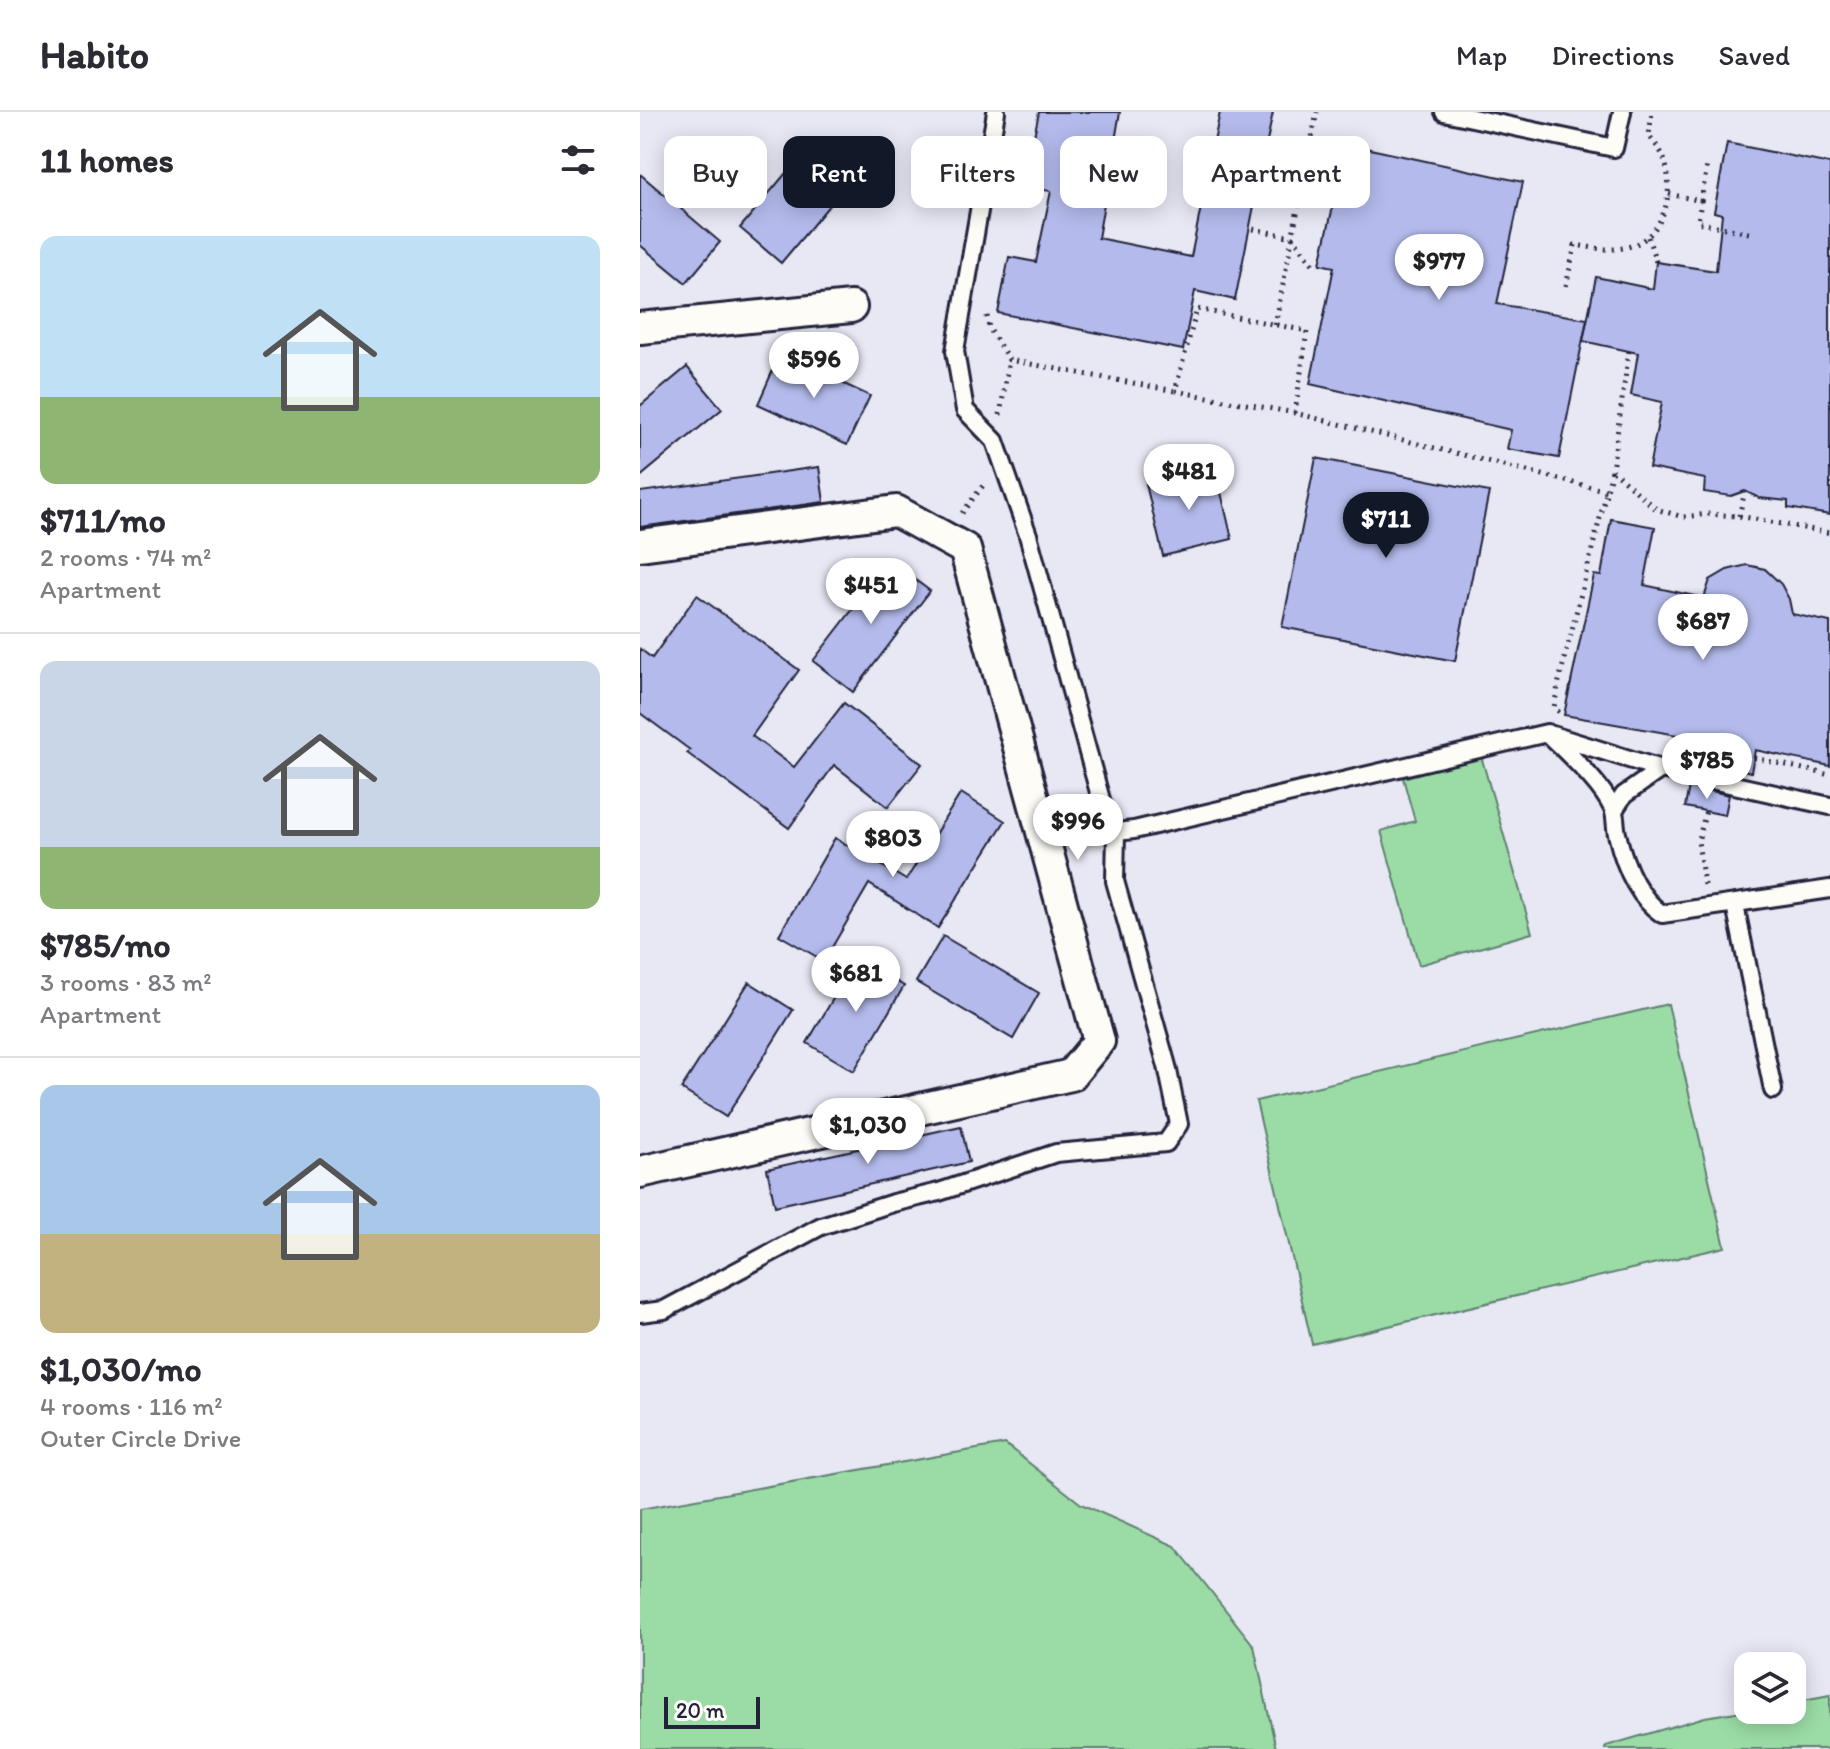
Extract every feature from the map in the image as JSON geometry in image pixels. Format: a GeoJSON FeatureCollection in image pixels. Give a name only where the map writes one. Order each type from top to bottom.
{"type":"FeatureCollection","features":[{"type":"Feature","properties":{"kind":"street"},"geometry":{"type":"LineString","coordinates":[[640,328],[851,307]]}},
{"type":"Feature","properties":{"kind":"street"},"geometry":{"type":"LineString","coordinates":[[640,545],[896,511],[965,549],[1099,1041],[1071,1075],[640,1172]]}},
{"type":"Feature","properties":{"kind":"lane"},"geometry":{"type":"LineString","coordinates":[[996,112],[955,351],[965,410],[995,441],[1028,535],[1101,812],[1116,832],[1547,733],[1661,769],[1830,806]]}},
{"type":"Feature","properties":{"kind":"lane"},"geometry":{"type":"LineString","coordinates":[[1444,112],[1614,148],[1622,112]]}},
{"type":"Feature","properties":{"kind":"lane"},"geometry":{"type":"LineString","coordinates":[[1547,733],[1577,762],[1614,810],[1622,855],[1633,880],[1653,908],[1662,914],[1830,889]]}},
{"type":"Feature","properties":{"kind":"lane"},"geometry":{"type":"LineString","coordinates":[[1614,810],[1624,795],[1661,769]]}},
{"type":"Feature","properties":{"kind":"lane"},"geometry":{"type":"LineString","coordinates":[[640,1313],[664,1310],[821,1226],[939,1192],[1056,1153],[1166,1143],[1179,1124],[1167,1066],[1115,881],[1116,832]]}},
{"type":"Feature","properties":{"kind":"lane"},"geometry":{"type":"LineString","coordinates":[[1735,905],[1773,1090]]}},
{"type":"Feature","properties":{"kind":"path"},"geometry":{"type":"LineString","coordinates":[[1275,325],[1317,112]]}},
{"type":"Feature","properties":{"kind":"path"},"geometry":{"type":"LineString","coordinates":[[1566,286],[1575,245],[1603,250],[1629,246],[1648,237],[1662,218],[1669,194],[1663,156],[1649,135],[1652,112]]}},
{"type":"Feature","properties":{"kind":"path"},"geometry":{"type":"LineString","coordinates":[[1707,166],[1698,222],[1753,234]]}},
{"type":"Feature","properties":{"kind":"path"},"geometry":{"type":"LineString","coordinates":[[1669,194],[1701,201]]}},
{"type":"Feature","properties":{"kind":"path"},"geometry":{"type":"LineString","coordinates":[[1253,229],[1293,237],[1316,268]]}},
{"type":"Feature","properties":{"kind":"path"},"geometry":{"type":"LineString","coordinates":[[1648,237],[1656,262]]}},
{"type":"Feature","properties":{"kind":"path"},"geometry":{"type":"LineString","coordinates":[[984,302],[989,328],[1009,360],[1295,413],[1607,491]]}},
{"type":"Feature","properties":{"kind":"path"},"geometry":{"type":"LineString","coordinates":[[1175,391],[1197,309],[1307,331],[1295,413]]}},
{"type":"Feature","properties":{"kind":"path"},"geometry":{"type":"LineString","coordinates":[[1562,715],[1554,707],[1612,470],[1629,351]]}},
{"type":"Feature","properties":{"kind":"path"},"geometry":{"type":"LineString","coordinates":[[1612,470],[1656,509],[1683,517],[1739,516],[1830,533]]}},
{"type":"Feature","properties":{"kind":"path"},"geometry":{"type":"LineString","coordinates":[[1739,516],[1745,491]]}},
{"type":"Feature","properties":{"kind":"path"},"geometry":{"type":"LineString","coordinates":[[1754,758],[1830,775]]}},
{"type":"Feature","properties":{"kind":"path"},"geometry":{"type":"LineString","coordinates":[[1704,886],[1698,841],[1706,811]]}},
{"type":"Feature","properties":{"kind":"green space"},"geometry":{"type":"Polygon","coordinates":[[[1481,756],[1532,933],[1419,965],[1381,831],[1415,821],[1403,778],[1481,756]]]}},
{"type":"Feature","properties":{"kind":"green space"},"geometry":{"type":"Polygon","coordinates":[[[1668,1004],[1725,1247],[1312,1344],[1256,1101],[1668,1004]]]}},
{"type":"Feature","properties":{"kind":"green space"},"geometry":{"type":"Polygon","coordinates":[[[1005,1444],[1081,1504],[1175,1546],[1254,1646],[1276,1749],[640,1749],[640,1509],[1005,1444]]]}},
{"type":"Feature","properties":{"kind":"green space"},"geometry":{"type":"Polygon","coordinates":[[[1830,1695],[1830,1749],[1605,1749],[1606,1746],[1705,1717],[1734,1712],[1734,1724],[1806,1724],[1806,1699],[1830,1695]]]}},
{"type":"Feature","properties":{"kind":"building"},"geometry":{"type":"Polygon","coordinates":[[[1039,112],[1120,112],[1116,136],[1060,136],[1060,208],[1103,208],[1098,238],[1191,257],[1201,208],[1254,208],[1235,300],[1195,291],[1183,350],[998,313],[1009,257],[1036,262],[1051,191],[1044,190],[1044,136],[1034,136],[1039,112]]]}},
{"type":"Feature","properties":{"kind":"building"},"geometry":{"type":"Polygon","coordinates":[[[1220,112],[1273,112],[1268,136],[1215,136],[1220,112]]]}},
{"type":"Feature","properties":{"kind":"building"},"geometry":{"type":"Polygon","coordinates":[[[1727,143],[1830,164],[1830,515],[1788,508],[1788,501],[1759,498],[1745,491],[1731,496],[1704,492],[1705,479],[1649,468],[1662,402],[1631,395],[1638,353],[1583,341],[1596,277],[1653,289],[1656,262],[1716,271],[1722,214],[1714,212],[1727,143]]]}},
{"type":"Feature","properties":{"kind":"building"},"geometry":{"type":"Polygon","coordinates":[[[1370,149],[1523,182],[1497,304],[1587,319],[1559,458],[1507,449],[1511,430],[1310,384],[1334,267],[1320,264],[1333,208],[1370,208],[1370,149]]]}},
{"type":"Feature","properties":{"kind":"building"},"geometry":{"type":"Polygon","coordinates":[[[640,174],[664,194],[664,208],[680,208],[720,242],[686,283],[640,245],[640,174]]]}},
{"type":"Feature","properties":{"kind":"building"},"geometry":{"type":"Polygon","coordinates":[[[783,177],[783,208],[827,208],[781,263],[740,228],[757,208],[767,208],[767,196],[783,177]]]}},
{"type":"Feature","properties":{"kind":"building"},"geometry":{"type":"Polygon","coordinates":[[[780,354],[870,396],[847,445],[758,404],[780,354]]]}},
{"type":"Feature","properties":{"kind":"building"},"geometry":{"type":"Polygon","coordinates":[[[687,367],[722,409],[640,477],[640,406],[687,367]]]}},
{"type":"Feature","properties":{"kind":"building"},"geometry":{"type":"Polygon","coordinates":[[[1316,458],[1489,492],[1455,661],[1282,627],[1316,458]]]}},
{"type":"Feature","properties":{"kind":"building"},"geometry":{"type":"Polygon","coordinates":[[[819,467],[824,502],[640,527],[640,492],[819,467]]]}},
{"type":"Feature","properties":{"kind":"building"},"geometry":{"type":"Polygon","coordinates":[[[1215,467],[1232,539],[1163,556],[1146,484],[1215,467]]]}},
{"type":"Feature","properties":{"kind":"building"},"geometry":{"type":"Polygon","coordinates":[[[1611,519],[1655,527],[1644,585],[1704,598],[1710,580],[1727,570],[1747,565],[1765,569],[1781,584],[1792,614],[1830,622],[1830,766],[1755,750],[1751,772],[1735,768],[1734,774],[1694,765],[1694,761],[1679,758],[1683,736],[1564,715],[1594,575],[1601,576],[1611,519]]]}},
{"type":"Feature","properties":{"kind":"building"},"geometry":{"type":"Polygon","coordinates":[[[890,561],[930,591],[853,692],[813,661],[890,561]]]}},
{"type":"Feature","properties":{"kind":"building"},"geometry":{"type":"Polygon","coordinates":[[[697,595],[799,670],[752,736],[794,767],[844,703],[922,764],[888,807],[834,765],[789,828],[687,753],[690,750],[640,713],[640,649],[652,658],[697,595]]]}},
{"type":"Feature","properties":{"kind":"building"},"geometry":{"type":"Polygon","coordinates":[[[1689,786],[1729,795],[1725,815],[1685,807],[1689,786]]]}},
{"type":"Feature","properties":{"kind":"building"},"geometry":{"type":"Polygon","coordinates":[[[961,793],[1005,821],[938,928],[869,884],[824,961],[779,935],[835,838],[906,880],[961,793]]]}},
{"type":"Feature","properties":{"kind":"building"},"geometry":{"type":"Polygon","coordinates":[[[943,936],[1039,993],[1013,1039],[916,982],[943,936]]]}},
{"type":"Feature","properties":{"kind":"building"},"geometry":{"type":"Polygon","coordinates":[[[857,958],[904,986],[854,1071],[807,1043],[857,958]]]}},
{"type":"Feature","properties":{"kind":"building"},"geometry":{"type":"Polygon","coordinates":[[[749,982],[793,1010],[726,1117],[681,1089],[749,982]]]}},
{"type":"Feature","properties":{"kind":"building"},"geometry":{"type":"Polygon","coordinates":[[[961,1126],[969,1162],[775,1206],[767,1169],[961,1126]]]}}]}
